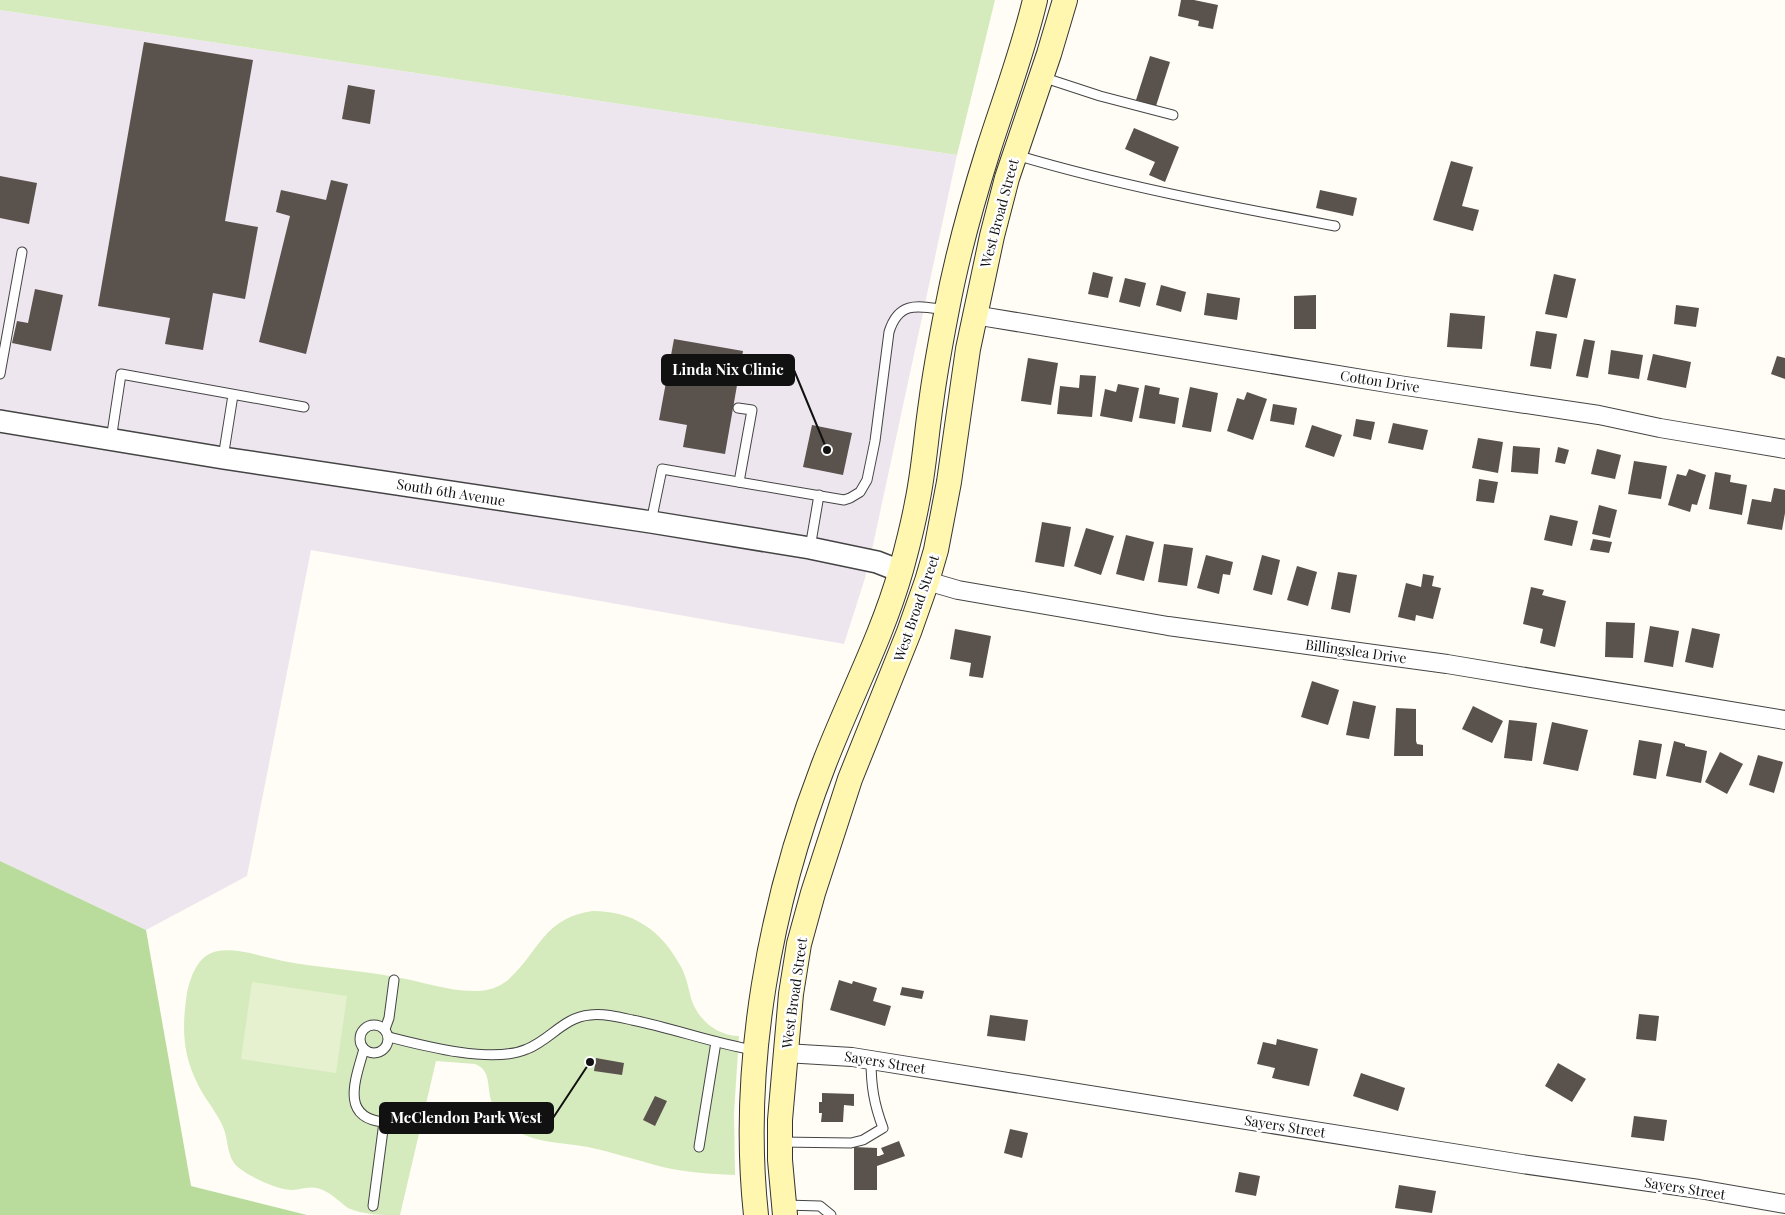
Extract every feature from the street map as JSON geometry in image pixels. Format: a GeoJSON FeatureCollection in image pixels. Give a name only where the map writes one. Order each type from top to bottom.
{"type":"FeatureCollection","features":[{"type":"Feature","properties":{"kind":"main road","name":"West Broad Street"},"geometry":{"type":"LineString","coordinates":[[756,1215],[751,1146],[756,1051],[772,940],[785,884],[804,819],[824,764],[863,674],[890,605],[900,571],[917,504],[946,310],[980,177],[1035,0]]}},
{"type":"Feature","properties":{"kind":"main road","name":"West Broad Street"},"geometry":{"type":"LineString","coordinates":[[784,1210],[780,1142],[785,1053],[799,944],[813,893],[850,779],[890,680],[927,581],[936,550],[974,315],[992,236],[1007,178],[1042,77],[1065,0]]}},
{"type":"Feature","properties":{"kind":"main road"},"geometry":{"type":"LineString","coordinates":[[946,310],[974,315]]}},
{"type":"Feature","properties":{"kind":"main road"},"geometry":{"type":"LineString","coordinates":[[900,571],[927,581]]}},
{"type":"Feature","properties":{"kind":"main road"},"geometry":{"type":"LineString","coordinates":[[756,1051],[785,1053]]}},
{"type":"Feature","properties":{"kind":"street","name":"Cotton Drive"},"geometry":{"type":"LineString","coordinates":[[974,315],[1399,385],[1599,415],[1785,450]]}},
{"type":"Feature","properties":{"kind":"street","name":"South 6th Avenue"},"geometry":{"type":"LineString","coordinates":[[0,421],[111,441],[651,522],[810,548],[877,562],[900,571]]}},
{"type":"Feature","properties":{"kind":"street","name":"Billingslea Drive"},"geometry":{"type":"LineString","coordinates":[[927,581],[958,590],[1168,626],[1447,664],[1785,720]]}},
{"type":"Feature","properties":{"kind":"street","name":"Sayers Street"},"geometry":{"type":"LineString","coordinates":[[785,1053],[836,1055],[871,1060],[1502,1161],[1699,1189],[1785,1204]]}},
{"type":"Feature","properties":{"kind":"lane"},"geometry":{"type":"LineString","coordinates":[[1042,77],[1173,115]]}},
{"type":"Feature","properties":{"kind":"lane"},"geometry":{"type":"LineString","coordinates":[[1015,155],[1218,204],[1335,226]]}},
{"type":"Feature","properties":{"kind":"lane"},"geometry":{"type":"LineString","coordinates":[[0,374],[22,252]]}},
{"type":"Feature","properties":{"kind":"lane"},"geometry":{"type":"LineString","coordinates":[[651,522],[662,469],[844,500],[855,496],[864,487],[875,441],[889,332],[894,318],[906,308],[914,306],[946,310]]}},
{"type":"Feature","properties":{"kind":"lane"},"geometry":{"type":"LineString","coordinates":[[111,441],[121,374],[304,408]]}},
{"type":"Feature","properties":{"kind":"lane"},"geometry":{"type":"LineString","coordinates":[[223,458],[233,394]]}},
{"type":"Feature","properties":{"kind":"lane"},"geometry":{"type":"LineString","coordinates":[[738,408],[752,410],[739,482]]}},
{"type":"Feature","properties":{"kind":"lane"},"geometry":{"type":"LineString","coordinates":[[810,548],[819,495]]}},
{"type":"Feature","properties":{"kind":"lane"},"geometry":{"type":"LineString","coordinates":[[394,980],[387,1033],[388,1042],[382,1051],[371,1053],[364,1049],[360,1041],[363,1030],[372,1025],[378,1025],[387,1033],[435,1048],[505,1055],[528,1049],[569,1021],[596,1014],[664,1026],[716,1042],[756,1051]]}},
{"type":"Feature","properties":{"kind":"lane"},"geometry":{"type":"LineString","coordinates":[[699,1147],[716,1042]]}},
{"type":"Feature","properties":{"kind":"lane"},"geometry":{"type":"LineString","coordinates":[[364,1049],[354,1086],[355,1106],[360,1114],[368,1119],[384,1122],[373,1206]]}},
{"type":"Feature","properties":{"kind":"lane"},"geometry":{"type":"LineString","coordinates":[[780,1142],[852,1143],[863,1140],[883,1128],[871,1088],[871,1060]]}},
{"type":"Feature","properties":{"kind":"lane"},"geometry":{"type":"LineString","coordinates":[[784,1210],[820,1206],[831,1215]]}},
{"type":"Feature","properties":{"kind":"shaded area"},"geometry":{"type":"Polygon","coordinates":[[[0,10],[957,155],[873,545],[865,578],[844,644],[311,550],[247,876],[146,930],[0,861],[0,10]]]}},
{"type":"Feature","properties":{"kind":"green space"},"geometry":{"type":"Polygon","coordinates":[[[0,0],[995,0],[957,155],[0,10],[0,0]]]}},
{"type":"Feature","properties":{"kind":"green space"},"geometry":{"type":"Polygon","coordinates":[[[0,861],[146,930],[191,1186],[307,1215],[0,1215],[0,861]]]}},
{"type":"Feature","properties":{"kind":"green space"},"geometry":{"type":"Polygon","coordinates":[[[593,911],[607,912],[633,919],[655,933],[664,942],[680,965],[698,1013],[716,1030],[739,1036],[734,1113],[735,1175],[675,1169],[588,1147],[548,1142],[529,1137],[511,1127],[499,1115],[491,1100],[488,1079],[484,1070],[475,1064],[436,1061],[400,1215],[373,1214],[348,1208],[322,1189],[310,1187],[291,1190],[278,1187],[250,1175],[235,1164],[230,1154],[221,1123],[196,1081],[185,1045],[184,1021],[187,993],[194,971],[204,957],[217,951],[246,952],[283,961],[405,979],[456,990],[481,991],[494,988],[508,980],[553,928],[576,915],[593,911]]]}},
{"type":"Feature","properties":{"kind":"green space"},"geometry":{"type":"Polygon","coordinates":[[[252,982],[347,996],[336,1073],[241,1059],[252,982]]]}},
{"type":"Feature","properties":{"kind":"building"},"geometry":{"type":"Polygon","coordinates":[[[1181,0],[1194,0],[1218,5],[1213,29],[1198,26],[1199,21],[1178,16],[1181,0]]]}},
{"type":"Feature","properties":{"kind":"building"},"geometry":{"type":"Polygon","coordinates":[[[144,42],[253,60],[225,221],[258,227],[245,299],[213,293],[203,350],[165,344],[170,318],[98,306],[144,42]]]}},
{"type":"Feature","properties":{"kind":"building"},"geometry":{"type":"Polygon","coordinates":[[[1150,56],[1170,62],[1156,106],[1136,100],[1150,56]]]}},
{"type":"Feature","properties":{"kind":"building"},"geometry":{"type":"Polygon","coordinates":[[[348,85],[375,90],[370,124],[342,119],[348,85]]]}},
{"type":"Feature","properties":{"kind":"building"},"geometry":{"type":"Polygon","coordinates":[[[1134,128],[1179,147],[1165,182],[1149,175],[1155,162],[1125,149],[1134,128]]]}},
{"type":"Feature","properties":{"kind":"building"},"geometry":{"type":"Polygon","coordinates":[[[1451,161],[1473,167],[1462,206],[1479,210],[1473,231],[1433,220],[1451,161]]]}},
{"type":"Feature","properties":{"kind":"building"},"geometry":{"type":"Polygon","coordinates":[[[0,176],[37,183],[29,224],[0,218],[0,176]]]}},
{"type":"Feature","properties":{"kind":"building"},"geometry":{"type":"Polygon","coordinates":[[[331,180],[348,184],[306,354],[259,342],[290,216],[276,212],[281,190],[326,200],[331,180]]]}},
{"type":"Feature","properties":{"kind":"building"},"geometry":{"type":"Polygon","coordinates":[[[1320,190],[1357,198],[1353,216],[1316,208],[1320,190]]]}},
{"type":"Feature","properties":{"kind":"building"},"geometry":{"type":"Polygon","coordinates":[[[1093,272],[1113,277],[1108,298],[1088,294],[1093,272]]]}},
{"type":"Feature","properties":{"kind":"building"},"geometry":{"type":"Polygon","coordinates":[[[1554,274],[1576,279],[1567,318],[1545,314],[1554,274]]]}},
{"type":"Feature","properties":{"kind":"building"},"geometry":{"type":"Polygon","coordinates":[[[1125,278],[1146,283],[1140,307],[1119,302],[1125,278]]]}},
{"type":"Feature","properties":{"kind":"building"},"geometry":{"type":"Polygon","coordinates":[[[1161,285],[1186,292],[1181,312],[1156,305],[1161,285]]]}},
{"type":"Feature","properties":{"kind":"building"},"geometry":{"type":"Polygon","coordinates":[[[35,289],[63,295],[51,351],[12,343],[17,321],[28,323],[35,289]]]}},
{"type":"Feature","properties":{"kind":"building"},"geometry":{"type":"Polygon","coordinates":[[[1207,293],[1240,298],[1237,320],[1204,315],[1207,293]]]}},
{"type":"Feature","properties":{"kind":"building"},"geometry":{"type":"Polygon","coordinates":[[[1316,295],[1316,329],[1294,329],[1294,296],[1316,295]]]}},
{"type":"Feature","properties":{"kind":"building"},"geometry":{"type":"Polygon","coordinates":[[[1676,305],[1699,308],[1696,327],[1674,324],[1676,305]]]}},
{"type":"Feature","properties":{"kind":"building"},"geometry":{"type":"Polygon","coordinates":[[[1450,313],[1485,316],[1482,349],[1447,347],[1450,313]]]}},
{"type":"Feature","properties":{"kind":"building"},"geometry":{"type":"Polygon","coordinates":[[[1536,331],[1557,334],[1551,369],[1530,366],[1536,331]]]}},
{"type":"Feature","properties":{"kind":"building"},"geometry":{"type":"Polygon","coordinates":[[[674,339],[743,351],[725,454],[683,447],[687,425],[659,420],[674,339]]]}},
{"type":"Feature","properties":{"kind":"building"},"geometry":{"type":"Polygon","coordinates":[[[1584,339],[1595,341],[1588,378],[1576,376],[1584,339]]]}},
{"type":"Feature","properties":{"kind":"building"},"geometry":{"type":"Polygon","coordinates":[[[1611,350],[1643,355],[1639,379],[1608,374],[1611,350]]]}},
{"type":"Feature","properties":{"kind":"building"},"geometry":{"type":"Polygon","coordinates":[[[1653,354],[1691,362],[1686,388],[1647,380],[1653,354]]]}},
{"type":"Feature","properties":{"kind":"building"},"geometry":{"type":"Polygon","coordinates":[[[1777,356],[1785,358],[1785,379],[1771,374],[1777,356]]]}},
{"type":"Feature","properties":{"kind":"building"},"geometry":{"type":"Polygon","coordinates":[[[1028,358],[1058,363],[1051,405],[1021,401],[1028,358]]]}},
{"type":"Feature","properties":{"kind":"building"},"geometry":{"type":"Polygon","coordinates":[[[1080,375],[1096,376],[1092,417],[1057,414],[1060,386],[1079,388],[1080,375]]]}},
{"type":"Feature","properties":{"kind":"building"},"geometry":{"type":"Polygon","coordinates":[[[1118,384],[1139,388],[1132,422],[1100,416],[1105,389],[1116,392],[1118,384]]]}},
{"type":"Feature","properties":{"kind":"building"},"geometry":{"type":"Polygon","coordinates":[[[1145,385],[1160,388],[1159,394],[1179,398],[1175,424],[1139,418],[1145,385]]]}},
{"type":"Feature","properties":{"kind":"building"},"geometry":{"type":"Polygon","coordinates":[[[1190,387],[1218,393],[1211,432],[1182,427],[1190,387]]]}},
{"type":"Feature","properties":{"kind":"building"},"geometry":{"type":"Polygon","coordinates":[[[1247,392],[1267,399],[1253,440],[1227,431],[1237,398],[1244,400],[1247,392]]]}},
{"type":"Feature","properties":{"kind":"building"},"geometry":{"type":"Polygon","coordinates":[[[1273,404],[1297,408],[1294,425],[1270,421],[1273,404]]]}},
{"type":"Feature","properties":{"kind":"building"},"geometry":{"type":"Polygon","coordinates":[[[1356,419],[1375,422],[1371,440],[1353,436],[1356,419]]]}},
{"type":"Feature","properties":{"kind":"building"},"geometry":{"type":"Polygon","coordinates":[[[1393,423],[1428,430],[1423,450],[1388,443],[1393,423]]]}},
{"type":"Feature","properties":{"kind":"building"},"geometry":{"type":"Polygon","coordinates":[[[812,425],[852,433],[843,475],[803,467],[812,425]]]}},
{"type":"Feature","properties":{"kind":"building"},"geometry":{"type":"Polygon","coordinates":[[[1312,425],[1342,435],[1334,457],[1305,447],[1312,425]]]}},
{"type":"Feature","properties":{"kind":"building"},"geometry":{"type":"Polygon","coordinates":[[[1478,438],[1503,442],[1498,473],[1472,468],[1478,438]]]}},
{"type":"Feature","properties":{"kind":"building"},"geometry":{"type":"Polygon","coordinates":[[[1513,446],[1540,448],[1538,474],[1511,472],[1513,446]]]}},
{"type":"Feature","properties":{"kind":"building"},"geometry":{"type":"Polygon","coordinates":[[[1558,447],[1569,450],[1565,464],[1555,462],[1558,447]]]}},
{"type":"Feature","properties":{"kind":"building"},"geometry":{"type":"Polygon","coordinates":[[[1597,449],[1621,455],[1615,479],[1591,474],[1597,449]]]}},
{"type":"Feature","properties":{"kind":"building"},"geometry":{"type":"Polygon","coordinates":[[[1634,461],[1667,466],[1661,499],[1628,494],[1634,461]]]}},
{"type":"Feature","properties":{"kind":"building"},"geometry":{"type":"Polygon","coordinates":[[[1689,469],[1706,475],[1697,505],[1692,504],[1690,512],[1668,505],[1677,474],[1686,476],[1689,469]]]}},
{"type":"Feature","properties":{"kind":"building"},"geometry":{"type":"Polygon","coordinates":[[[1715,472],[1731,475],[1730,482],[1747,485],[1742,515],[1709,509],[1715,472]]]}},
{"type":"Feature","properties":{"kind":"building"},"geometry":{"type":"Polygon","coordinates":[[[1479,479],[1498,482],[1494,503],[1476,501],[1479,479]]]}},
{"type":"Feature","properties":{"kind":"building"},"geometry":{"type":"Polygon","coordinates":[[[1774,488],[1785,490],[1785,513],[1782,530],[1747,524],[1752,499],[1771,502],[1774,488]]]}},
{"type":"Feature","properties":{"kind":"building"},"geometry":{"type":"Polygon","coordinates":[[[1599,505],[1617,510],[1610,538],[1592,534],[1599,505]]]}},
{"type":"Feature","properties":{"kind":"building"},"geometry":{"type":"Polygon","coordinates":[[[1550,515],[1578,521],[1572,546],[1544,540],[1550,515]]]}},
{"type":"Feature","properties":{"kind":"building"},"geometry":{"type":"Polygon","coordinates":[[[1042,522],[1071,527],[1064,567],[1035,562],[1042,522]]]}},
{"type":"Feature","properties":{"kind":"building"},"geometry":{"type":"Polygon","coordinates":[[[1086,528],[1114,536],[1101,575],[1074,566],[1086,528]]]}},
{"type":"Feature","properties":{"kind":"building"},"geometry":{"type":"Polygon","coordinates":[[[1126,535],[1154,542],[1144,581],[1116,574],[1126,535]]]}},
{"type":"Feature","properties":{"kind":"building"},"geometry":{"type":"Polygon","coordinates":[[[1593,539],[1612,542],[1609,553],[1590,550],[1593,539]]]}},
{"type":"Feature","properties":{"kind":"building"},"geometry":{"type":"Polygon","coordinates":[[[1164,544],[1193,548],[1187,586],[1158,582],[1164,544]]]}},
{"type":"Feature","properties":{"kind":"building"},"geometry":{"type":"Polygon","coordinates":[[[1206,555],[1233,562],[1230,575],[1223,574],[1219,594],[1197,588],[1206,555]]]}},
{"type":"Feature","properties":{"kind":"building"},"geometry":{"type":"Polygon","coordinates":[[[1262,555],[1280,560],[1272,595],[1253,590],[1262,555]]]}},
{"type":"Feature","properties":{"kind":"building"},"geometry":{"type":"Polygon","coordinates":[[[1297,566],[1317,572],[1308,606],[1287,600],[1297,566]]]}},
{"type":"Feature","properties":{"kind":"building"},"geometry":{"type":"Polygon","coordinates":[[[1338,572],[1357,575],[1350,613],[1331,609],[1338,572]]]}},
{"type":"Feature","properties":{"kind":"building"},"geometry":{"type":"Polygon","coordinates":[[[1423,574],[1434,576],[1432,586],[1441,588],[1433,619],[1416,615],[1415,621],[1398,617],[1406,583],[1421,587],[1423,574]]]}},
{"type":"Feature","properties":{"kind":"building"},"geometry":{"type":"Polygon","coordinates":[[[1531,587],[1544,590],[1542,595],[1566,601],[1555,647],[1540,643],[1543,629],[1523,624],[1531,587]]]}},
{"type":"Feature","properties":{"kind":"building"},"geometry":{"type":"Polygon","coordinates":[[[1606,622],[1635,623],[1633,658],[1605,657],[1606,622]]]}},
{"type":"Feature","properties":{"kind":"building"},"geometry":{"type":"Polygon","coordinates":[[[1650,626],[1679,631],[1673,667],[1644,662],[1650,626]]]}},
{"type":"Feature","properties":{"kind":"building"},"geometry":{"type":"Polygon","coordinates":[[[1692,628],[1720,634],[1713,668],[1685,662],[1692,628]]]}},
{"type":"Feature","properties":{"kind":"building"},"geometry":{"type":"Polygon","coordinates":[[[955,629],[991,636],[983,678],[969,676],[971,663],[950,659],[955,629]]]}},
{"type":"Feature","properties":{"kind":"building"},"geometry":{"type":"Polygon","coordinates":[[[1312,681],[1339,690],[1328,725],[1301,717],[1312,681]]]}},
{"type":"Feature","properties":{"kind":"building"},"geometry":{"type":"Polygon","coordinates":[[[1353,701],[1376,706],[1369,739],[1346,735],[1353,701]]]}},
{"type":"Feature","properties":{"kind":"building"},"geometry":{"type":"Polygon","coordinates":[[[1473,706],[1503,721],[1492,743],[1462,729],[1473,706]]]}},
{"type":"Feature","properties":{"kind":"building"},"geometry":{"type":"Polygon","coordinates":[[[1396,708],[1416,709],[1416,741],[1417,744],[1423,745],[1423,756],[1394,756],[1396,708]]]}},
{"type":"Feature","properties":{"kind":"building"},"geometry":{"type":"Polygon","coordinates":[[[1509,720],[1537,723],[1532,761],[1504,758],[1509,720]]]}},
{"type":"Feature","properties":{"kind":"building"},"geometry":{"type":"Polygon","coordinates":[[[1552,722],[1588,730],[1578,771],[1543,764],[1552,722]]]}},
{"type":"Feature","properties":{"kind":"building"},"geometry":{"type":"Polygon","coordinates":[[[1639,740],[1662,744],[1656,779],[1633,775],[1639,740]]]}},
{"type":"Feature","properties":{"kind":"building"},"geometry":{"type":"Polygon","coordinates":[[[1674,741],[1685,744],[1685,746],[1707,751],[1701,783],[1666,776],[1674,741]]]}},
{"type":"Feature","properties":{"kind":"building"},"geometry":{"type":"Polygon","coordinates":[[[1720,752],[1743,764],[1727,794],[1705,782],[1720,752]]]}},
{"type":"Feature","properties":{"kind":"building"},"geometry":{"type":"Polygon","coordinates":[[[1758,755],[1783,762],[1774,793],[1749,785],[1758,755]]]}},
{"type":"Feature","properties":{"kind":"building"},"geometry":{"type":"Polygon","coordinates":[[[839,980],[852,984],[853,981],[877,988],[873,1001],[891,1006],[885,1026],[830,1010],[839,980]]]}},
{"type":"Feature","properties":{"kind":"building"},"geometry":{"type":"Polygon","coordinates":[[[902,987],[924,991],[922,999],[900,995],[902,987]]]}},
{"type":"Feature","properties":{"kind":"building"},"geometry":{"type":"Polygon","coordinates":[[[1639,1014],[1659,1016],[1656,1041],[1636,1039],[1639,1014]]]}},
{"type":"Feature","properties":{"kind":"building"},"geometry":{"type":"Polygon","coordinates":[[[990,1015],[1028,1020],[1025,1041],[987,1036],[990,1015]]]}},
{"type":"Feature","properties":{"kind":"building"},"geometry":{"type":"Polygon","coordinates":[[[1277,1039],[1318,1049],[1309,1086],[1272,1078],[1275,1068],[1257,1064],[1263,1042],[1276,1045],[1277,1039]]]}},
{"type":"Feature","properties":{"kind":"building"},"geometry":{"type":"Polygon","coordinates":[[[596,1058],[624,1063],[622,1075],[594,1071],[596,1058]]]}},
{"type":"Feature","properties":{"kind":"building"},"geometry":{"type":"Polygon","coordinates":[[[1558,1063],[1586,1079],[1572,1102],[1545,1086],[1558,1063]]]}},
{"type":"Feature","properties":{"kind":"building"},"geometry":{"type":"Polygon","coordinates":[[[1361,1073],[1405,1088],[1398,1111],[1353,1096],[1361,1073]]]}},
{"type":"Feature","properties":{"kind":"building"},"geometry":{"type":"Polygon","coordinates":[[[822,1093],[854,1094],[854,1106],[844,1105],[843,1122],[821,1122],[822,1113],[819,1113],[819,1102],[822,1102],[822,1093]]]}},
{"type":"Feature","properties":{"kind":"building"},"geometry":{"type":"Polygon","coordinates":[[[655,1096],[667,1101],[655,1126],[643,1120],[655,1096]]]}},
{"type":"Feature","properties":{"kind":"building"},"geometry":{"type":"Polygon","coordinates":[[[1634,1116],[1667,1120],[1664,1141],[1631,1137],[1634,1116]]]}},
{"type":"Feature","properties":{"kind":"building"},"geometry":{"type":"Polygon","coordinates":[[[1010,1129],[1028,1133],[1022,1158],[1004,1153],[1010,1129]]]}},
{"type":"Feature","properties":{"kind":"building"},"geometry":{"type":"Polygon","coordinates":[[[899,1141],[905,1156],[877,1166],[877,1190],[854,1190],[854,1147],[877,1148],[877,1156],[879,1156],[884,1154],[881,1148],[899,1141]]]}},
{"type":"Feature","properties":{"kind":"building"},"geometry":{"type":"Polygon","coordinates":[[[1239,1172],[1260,1176],[1256,1196],[1235,1192],[1239,1172]]]}},
{"type":"Feature","properties":{"kind":"building"},"geometry":{"type":"Polygon","coordinates":[[[1399,1185],[1436,1191],[1432,1213],[1395,1208],[1399,1185]]]}},
{"type":"Feature","properties":{"kind":"place","name":"Linda Nix Clinic"},"geometry":{"type":"Point","coordinates":[827,450]}},
{"type":"Feature","properties":{"kind":"place","name":"McClendon Park West"},"geometry":{"type":"Point","coordinates":[590,1062]}}]}
